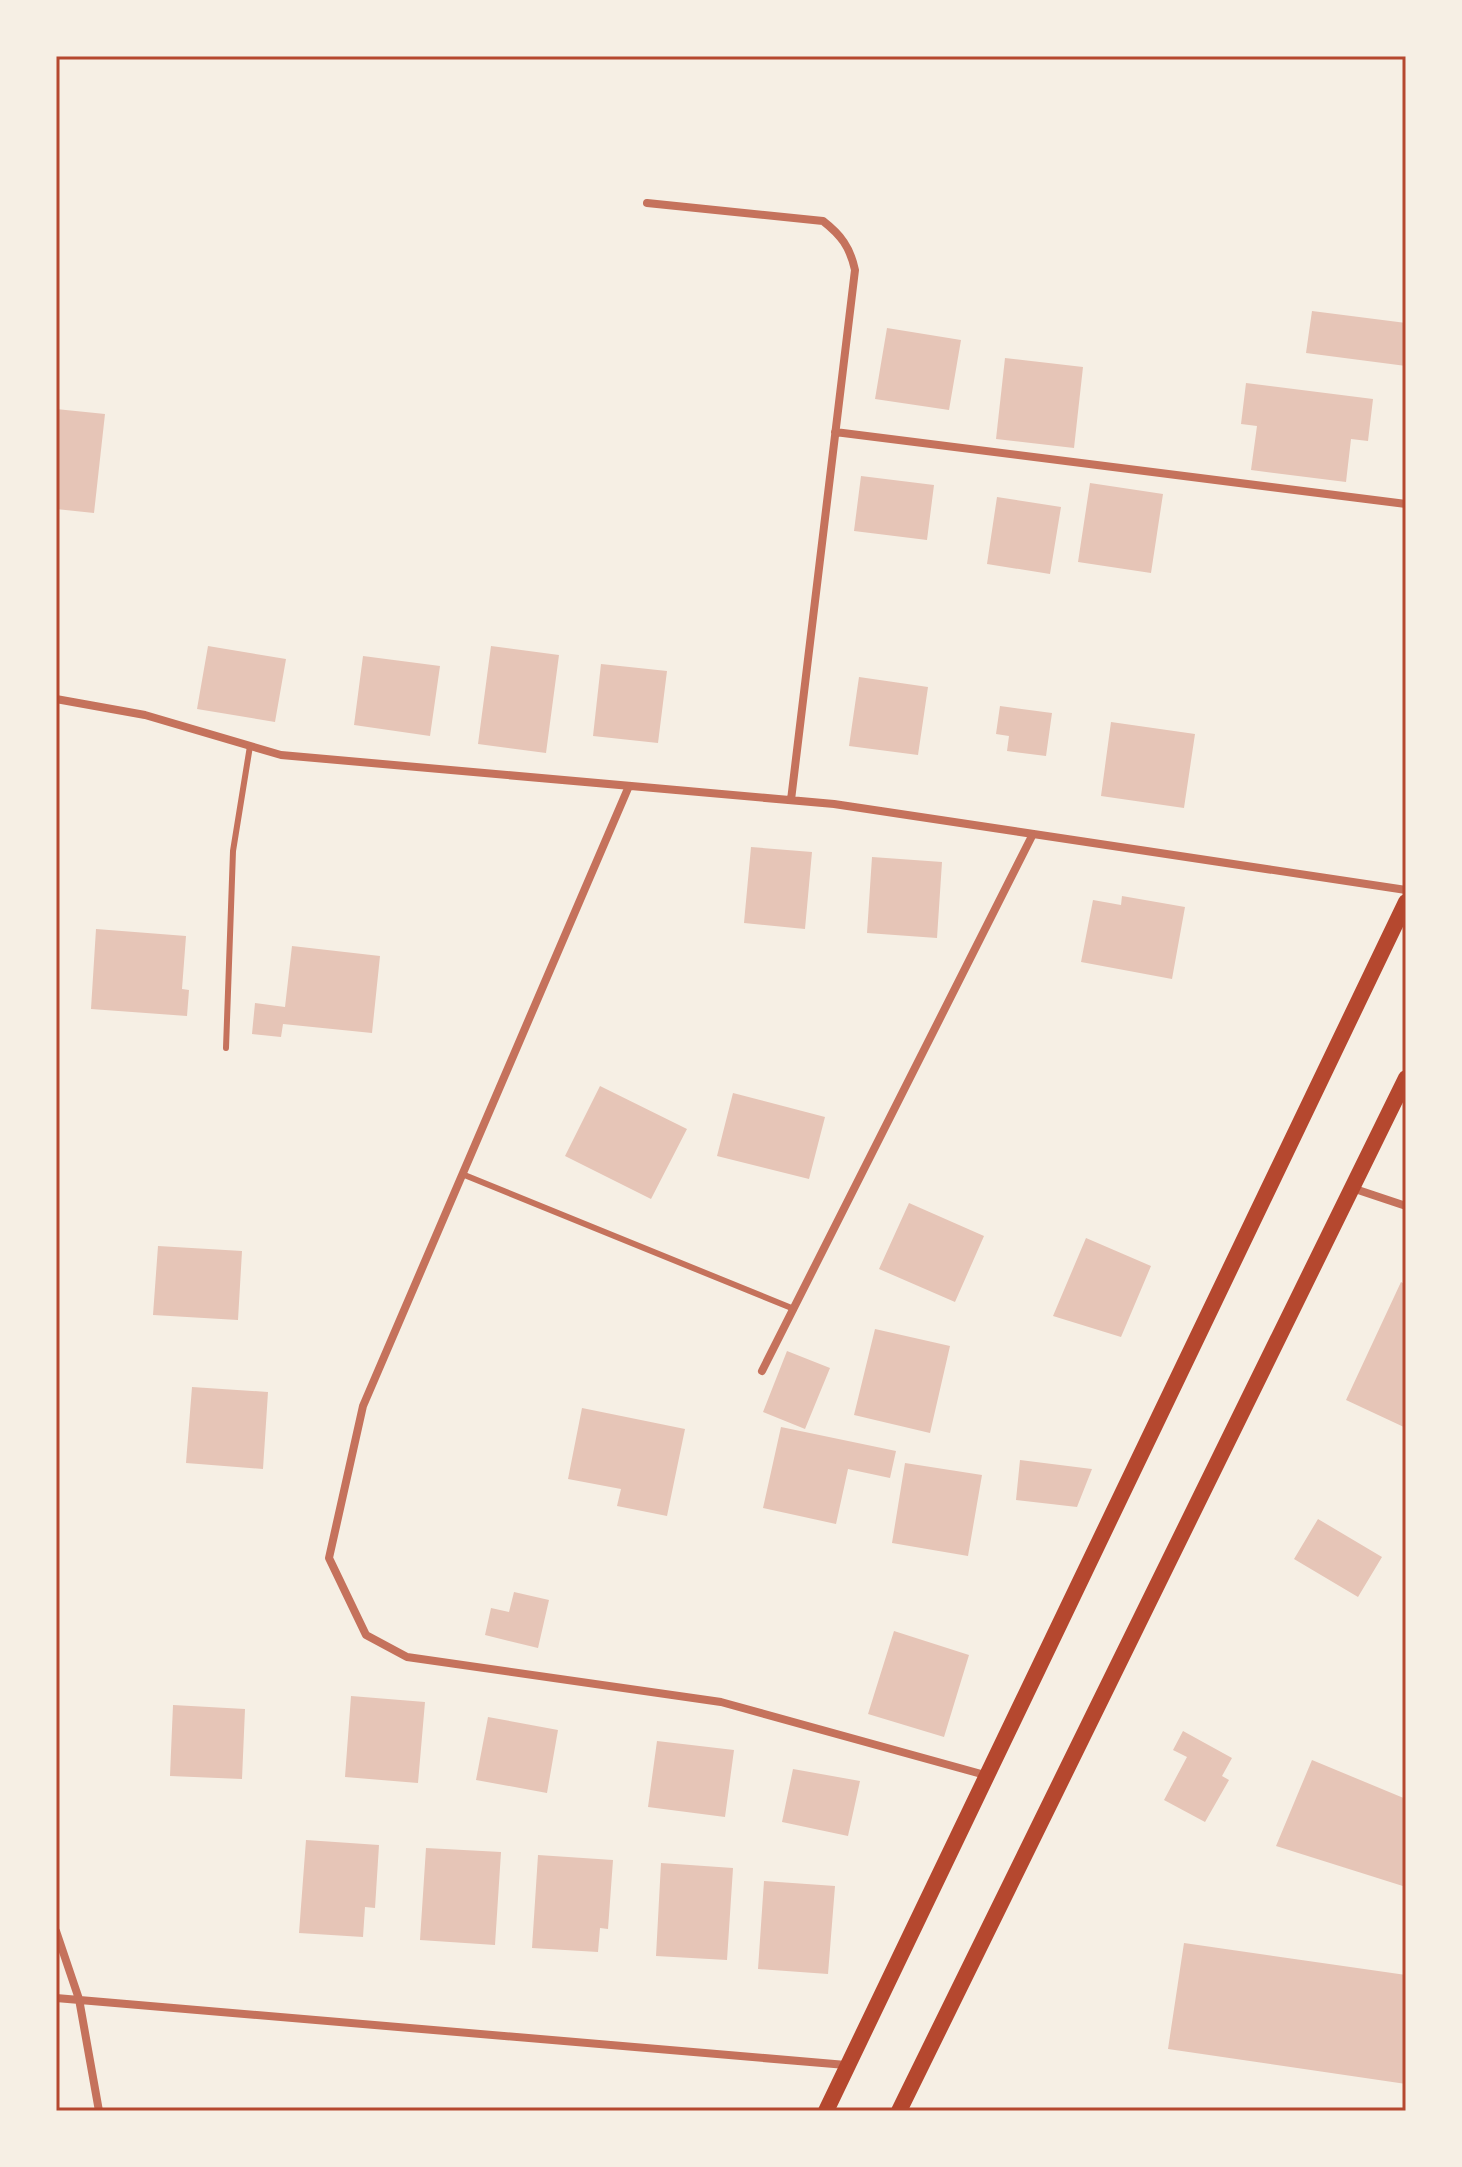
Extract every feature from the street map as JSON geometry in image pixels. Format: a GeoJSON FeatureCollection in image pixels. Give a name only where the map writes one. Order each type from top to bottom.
{"type":"FeatureCollection","features":[{"type":"Feature","properties":{"kind":"main road"},"geometry":{"type":"LineString","coordinates":[[826,2111],[1406,902]]}},
{"type":"Feature","properties":{"kind":"main road"},"geometry":{"type":"LineString","coordinates":[[899,2111],[1406,1078]]}},
{"type":"Feature","properties":{"kind":"street"},"geometry":{"type":"LineString","coordinates":[[647,203],[823,221],[847,245],[855,270],[791,800]]}},
{"type":"Feature","properties":{"kind":"street"},"geometry":{"type":"LineString","coordinates":[[835,432],[1406,504]]}},
{"type":"Feature","properties":{"kind":"street"},"geometry":{"type":"LineString","coordinates":[[56,699],[145,715],[281,755],[791,800],[1406,890]]}},
{"type":"Feature","properties":{"kind":"street"},"geometry":{"type":"LineString","coordinates":[[629,786],[363,1406],[329,1558],[366,1635],[407,1657],[721,1702],[985,1775]]}},
{"type":"Feature","properties":{"kind":"street"},"geometry":{"type":"LineString","coordinates":[[762,1371],[1033,834]]}},
{"type":"Feature","properties":{"kind":"street"},"geometry":{"type":"LineString","coordinates":[[1352,1188],[1406,1206]]}},
{"type":"Feature","properties":{"kind":"street"},"geometry":{"type":"LineString","coordinates":[[56,1931],[79,1999],[99,2111]]}},
{"type":"Feature","properties":{"kind":"street"},"geometry":{"type":"LineString","coordinates":[[56,1998],[846,2065]]}},
{"type":"Feature","properties":{"kind":"lane"},"geometry":{"type":"LineString","coordinates":[[226,1048],[233,851],[250,746]]}},
{"type":"Feature","properties":{"kind":"lane"},"geometry":{"type":"LineString","coordinates":[[462,1174],[794,1309]]}},
{"type":"Feature","properties":{"kind":"building"},"geometry":{"type":"Polygon","coordinates":[[[1312,311],[1406,323],[1406,366],[1306,353],[1312,311]]]}},
{"type":"Feature","properties":{"kind":"building"},"geometry":{"type":"Polygon","coordinates":[[[887,328],[961,340],[949,410],[875,399],[887,328]]]}},
{"type":"Feature","properties":{"kind":"building"},"geometry":{"type":"Polygon","coordinates":[[[1005,358],[1083,367],[1074,448],[996,439],[1005,358]]]}},
{"type":"Feature","properties":{"kind":"building"},"geometry":{"type":"Polygon","coordinates":[[[1246,383],[1373,399],[1368,441],[1351,439],[1346,482],[1251,470],[1257,426],[1241,424],[1246,383]]]}},
{"type":"Feature","properties":{"kind":"building"},"geometry":{"type":"Polygon","coordinates":[[[56,409],[105,414],[94,513],[56,509],[56,409]]]}},
{"type":"Feature","properties":{"kind":"building"},"geometry":{"type":"Polygon","coordinates":[[[861,476],[934,485],[927,540],[854,531],[861,476]]]}},
{"type":"Feature","properties":{"kind":"building"},"geometry":{"type":"Polygon","coordinates":[[[1090,483],[1163,494],[1151,573],[1078,562],[1090,483]]]}},
{"type":"Feature","properties":{"kind":"building"},"geometry":{"type":"Polygon","coordinates":[[[997,497],[1061,507],[1050,574],[987,564],[997,497]]]}},
{"type":"Feature","properties":{"kind":"building"},"geometry":{"type":"Polygon","coordinates":[[[208,646],[286,659],[275,722],[197,709],[208,646]]]}},
{"type":"Feature","properties":{"kind":"building"},"geometry":{"type":"Polygon","coordinates":[[[491,646],[559,655],[546,753],[478,744],[491,646]]]}},
{"type":"Feature","properties":{"kind":"building"},"geometry":{"type":"Polygon","coordinates":[[[363,656],[440,666],[430,736],[354,725],[363,656]]]}},
{"type":"Feature","properties":{"kind":"building"},"geometry":{"type":"Polygon","coordinates":[[[601,664],[667,671],[658,743],[593,736],[601,664]]]}},
{"type":"Feature","properties":{"kind":"building"},"geometry":{"type":"Polygon","coordinates":[[[859,677],[928,687],[918,755],[849,746],[859,677]]]}},
{"type":"Feature","properties":{"kind":"building"},"geometry":{"type":"Polygon","coordinates":[[[1000,706],[1052,713],[1046,756],[1007,751],[1009,736],[996,734],[1000,706]]]}},
{"type":"Feature","properties":{"kind":"building"},"geometry":{"type":"Polygon","coordinates":[[[1111,722],[1195,734],[1184,808],[1101,796],[1111,722]]]}},
{"type":"Feature","properties":{"kind":"building"},"geometry":{"type":"Polygon","coordinates":[[[751,847],[812,852],[805,929],[744,923],[751,847]]]}},
{"type":"Feature","properties":{"kind":"building"},"geometry":{"type":"Polygon","coordinates":[[[872,857],[942,862],[937,938],[867,933],[872,857]]]}},
{"type":"Feature","properties":{"kind":"building"},"geometry":{"type":"Polygon","coordinates":[[[1122,896],[1185,907],[1172,979],[1081,962],[1093,900],[1121,905],[1122,896]]]}},
{"type":"Feature","properties":{"kind":"building"},"geometry":{"type":"Polygon","coordinates":[[[96,929],[186,936],[182,989],[189,990],[187,1016],[91,1009],[96,929]]]}},
{"type":"Feature","properties":{"kind":"building"},"geometry":{"type":"Polygon","coordinates":[[[292,946],[380,956],[372,1033],[283,1024],[281,1037],[252,1034],[255,1003],[285,1007],[292,946]]]}},
{"type":"Feature","properties":{"kind":"building"},"geometry":{"type":"Polygon","coordinates":[[[600,1086],[687,1129],[651,1199],[565,1156],[600,1086]]]}},
{"type":"Feature","properties":{"kind":"building"},"geometry":{"type":"Polygon","coordinates":[[[733,1093],[825,1117],[809,1179],[717,1156],[733,1093]]]}},
{"type":"Feature","properties":{"kind":"building"},"geometry":{"type":"Polygon","coordinates":[[[909,1203],[984,1236],[955,1302],[879,1269],[909,1203]]]}},
{"type":"Feature","properties":{"kind":"building"},"geometry":{"type":"Polygon","coordinates":[[[1086,1238],[1151,1266],[1121,1337],[1053,1316],[1086,1238]]]}},
{"type":"Feature","properties":{"kind":"building"},"geometry":{"type":"Polygon","coordinates":[[[158,1246],[242,1251],[238,1320],[153,1315],[158,1246]]]}},
{"type":"Feature","properties":{"kind":"building"},"geometry":{"type":"Polygon","coordinates":[[[1401,1282],[1406,1285],[1406,1428],[1346,1400],[1401,1282]]]}},
{"type":"Feature","properties":{"kind":"building"},"geometry":{"type":"Polygon","coordinates":[[[875,1329],[950,1346],[930,1433],[854,1415],[875,1329]]]}},
{"type":"Feature","properties":{"kind":"building"},"geometry":{"type":"Polygon","coordinates":[[[787,1351],[830,1368],[805,1429],[763,1412],[787,1351]]]}},
{"type":"Feature","properties":{"kind":"building"},"geometry":{"type":"Polygon","coordinates":[[[192,1387],[268,1392],[263,1469],[186,1463],[192,1387]]]}},
{"type":"Feature","properties":{"kind":"building"},"geometry":{"type":"Polygon","coordinates":[[[582,1408],[685,1429],[667,1516],[617,1506],[621,1489],[568,1479],[582,1408]]]}},
{"type":"Feature","properties":{"kind":"building"},"geometry":{"type":"Polygon","coordinates":[[[781,1427],[896,1451],[890,1478],[848,1469],[836,1524],[763,1508],[781,1427]]]}},
{"type":"Feature","properties":{"kind":"building"},"geometry":{"type":"Polygon","coordinates":[[[1020,1460],[1092,1469],[1077,1507],[1016,1500],[1020,1460]]]}},
{"type":"Feature","properties":{"kind":"building"},"geometry":{"type":"Polygon","coordinates":[[[905,1463],[982,1475],[968,1556],[892,1543],[905,1463]]]}},
{"type":"Feature","properties":{"kind":"building"},"geometry":{"type":"Polygon","coordinates":[[[1318,1519],[1382,1557],[1358,1597],[1294,1559],[1318,1519]]]}},
{"type":"Feature","properties":{"kind":"building"},"geometry":{"type":"Polygon","coordinates":[[[514,1592],[549,1600],[538,1648],[485,1635],[491,1608],[509,1612],[514,1592]]]}},
{"type":"Feature","properties":{"kind":"building"},"geometry":{"type":"Polygon","coordinates":[[[894,1631],[969,1655],[944,1737],[868,1714],[894,1631]]]}},
{"type":"Feature","properties":{"kind":"building"},"geometry":{"type":"Polygon","coordinates":[[[351,1696],[425,1702],[418,1783],[345,1777],[351,1696]]]}},
{"type":"Feature","properties":{"kind":"building"},"geometry":{"type":"Polygon","coordinates":[[[173,1705],[245,1709],[242,1779],[170,1776],[173,1705]]]}},
{"type":"Feature","properties":{"kind":"building"},"geometry":{"type":"Polygon","coordinates":[[[488,1717],[558,1730],[547,1793],[476,1780],[488,1717]]]}},
{"type":"Feature","properties":{"kind":"building"},"geometry":{"type":"Polygon","coordinates":[[[1183,1731],[1232,1758],[1222,1776],[1229,1780],[1205,1822],[1164,1800],[1187,1757],[1173,1750],[1183,1731]]]}},
{"type":"Feature","properties":{"kind":"building"},"geometry":{"type":"Polygon","coordinates":[[[657,1741],[734,1750],[725,1817],[648,1807],[657,1741]]]}},
{"type":"Feature","properties":{"kind":"building"},"geometry":{"type":"Polygon","coordinates":[[[1312,1760],[1406,1799],[1406,1887],[1276,1846],[1312,1760]]]}},
{"type":"Feature","properties":{"kind":"building"},"geometry":{"type":"Polygon","coordinates":[[[793,1769],[860,1781],[848,1836],[782,1822],[793,1769]]]}},
{"type":"Feature","properties":{"kind":"building"},"geometry":{"type":"Polygon","coordinates":[[[306,1840],[379,1845],[375,1908],[365,1907],[363,1937],[299,1933],[306,1840]]]}},
{"type":"Feature","properties":{"kind":"building"},"geometry":{"type":"Polygon","coordinates":[[[426,1848],[501,1852],[495,1945],[420,1940],[426,1848]]]}},
{"type":"Feature","properties":{"kind":"building"},"geometry":{"type":"Polygon","coordinates":[[[538,1855],[613,1860],[608,1929],[600,1928],[598,1952],[532,1948],[538,1855]]]}},
{"type":"Feature","properties":{"kind":"building"},"geometry":{"type":"Polygon","coordinates":[[[661,1863],[733,1868],[727,1960],[656,1956],[661,1863]]]}},
{"type":"Feature","properties":{"kind":"building"},"geometry":{"type":"Polygon","coordinates":[[[764,1881],[835,1886],[828,1974],[758,1969],[764,1881]]]}},
{"type":"Feature","properties":{"kind":"building"},"geometry":{"type":"Polygon","coordinates":[[[1184,1943],[1406,1975],[1406,2084],[1168,2049],[1184,1943]]]}}]}
